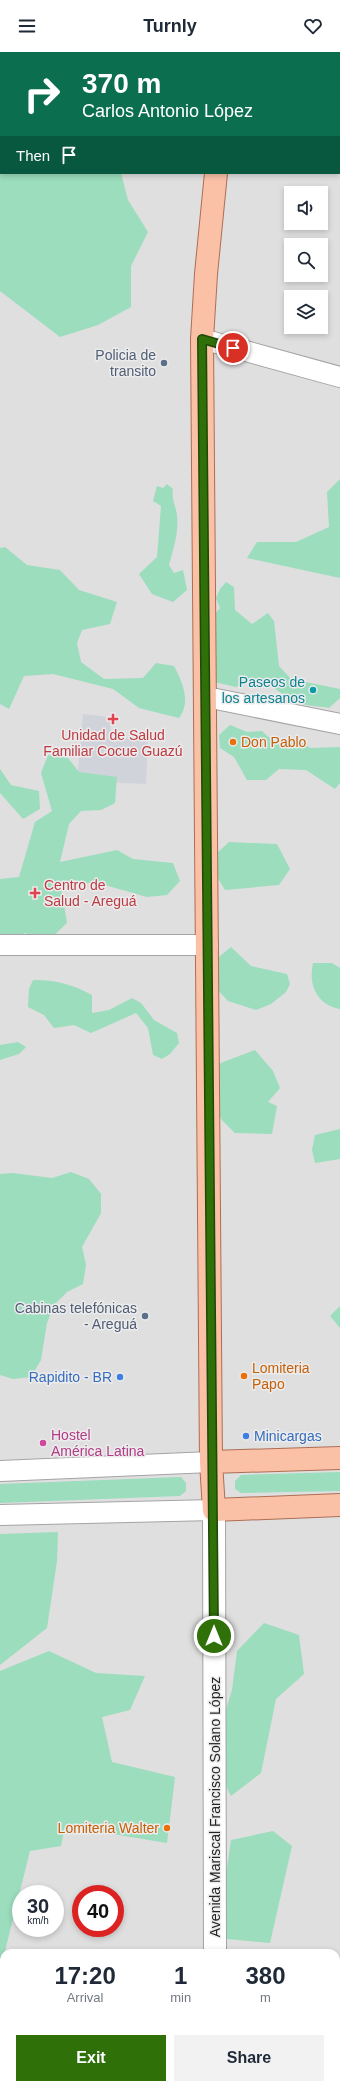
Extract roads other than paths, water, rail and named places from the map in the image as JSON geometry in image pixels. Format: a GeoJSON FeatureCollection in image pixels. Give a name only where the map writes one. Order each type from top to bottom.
{"type":"FeatureCollection","features":[{"type":"Feature","properties":{"kind":"main road","name":"Avenida Mariscal Francisco Solano López"},"geometry":{"type":"LineString","coordinates":[[214,1510],[212,1462],[202,339],[206,274],[216,174]]}},
{"type":"Feature","properties":{"kind":"main road"},"geometry":{"type":"LineString","coordinates":[[212,1462],[340,1458]]}},
{"type":"Feature","properties":{"kind":"main road"},"geometry":{"type":"LineString","coordinates":[[214,1510],[340,1505]]}},
{"type":"Feature","properties":{"kind":"street"},"geometry":{"type":"LineString","coordinates":[[202,339],[340,377]]}},
{"type":"Feature","properties":{"kind":"street"},"geometry":{"type":"LineString","coordinates":[[206,697],[340,724]]}},
{"type":"Feature","properties":{"kind":"street"},"geometry":{"type":"LineString","coordinates":[[0,945],[208,945]]}},
{"type":"Feature","properties":{"kind":"street"},"geometry":{"type":"LineString","coordinates":[[0,1471],[212,1462]]}},
{"type":"Feature","properties":{"kind":"street"},"geometry":{"type":"LineString","coordinates":[[0,1515],[214,1510]]}},
{"type":"Feature","properties":{"kind":"street","name":"Avenida Mariscal Francisco Solano López"},"geometry":{"type":"LineString","coordinates":[[214,1510],[215,1949]]}},
{"type":"Feature","properties":{"kind":"place","name":"Policia de transito"},"geometry":{"type":"Point","coordinates":[164,363]}},
{"type":"Feature","properties":{"kind":"place","name":"Paseos de los artesanos"},"geometry":{"type":"Point","coordinates":[313,690]}},
{"type":"Feature","properties":{"kind":"place","name":"Unidad de Salud Familiar Cocue Guazú"},"geometry":{"type":"Point","coordinates":[113,719]}},
{"type":"Feature","properties":{"kind":"place","name":"Don Pablo"},"geometry":{"type":"Point","coordinates":[233,742]}},
{"type":"Feature","properties":{"kind":"place","name":"Centro de Salud - Areguá"},"geometry":{"type":"Point","coordinates":[35,893]}},
{"type":"Feature","properties":{"kind":"place","name":"Cabinas telefónicas - Areguá"},"geometry":{"type":"Point","coordinates":[145,1316]}},
{"type":"Feature","properties":{"kind":"place","name":"Lomiteria Papo"},"geometry":{"type":"Point","coordinates":[244,1376]}},
{"type":"Feature","properties":{"kind":"place","name":"Rapidito - BR"},"geometry":{"type":"Point","coordinates":[120,1377]}},
{"type":"Feature","properties":{"kind":"place","name":"Minicargas"},"geometry":{"type":"Point","coordinates":[246,1436]}},
{"type":"Feature","properties":{"kind":"place","name":"Hostel América Latina"},"geometry":{"type":"Point","coordinates":[43,1443]}},
{"type":"Feature","properties":{"kind":"place","name":"Lomiteria Walter"},"geometry":{"type":"Point","coordinates":[167,1828]}}]}
